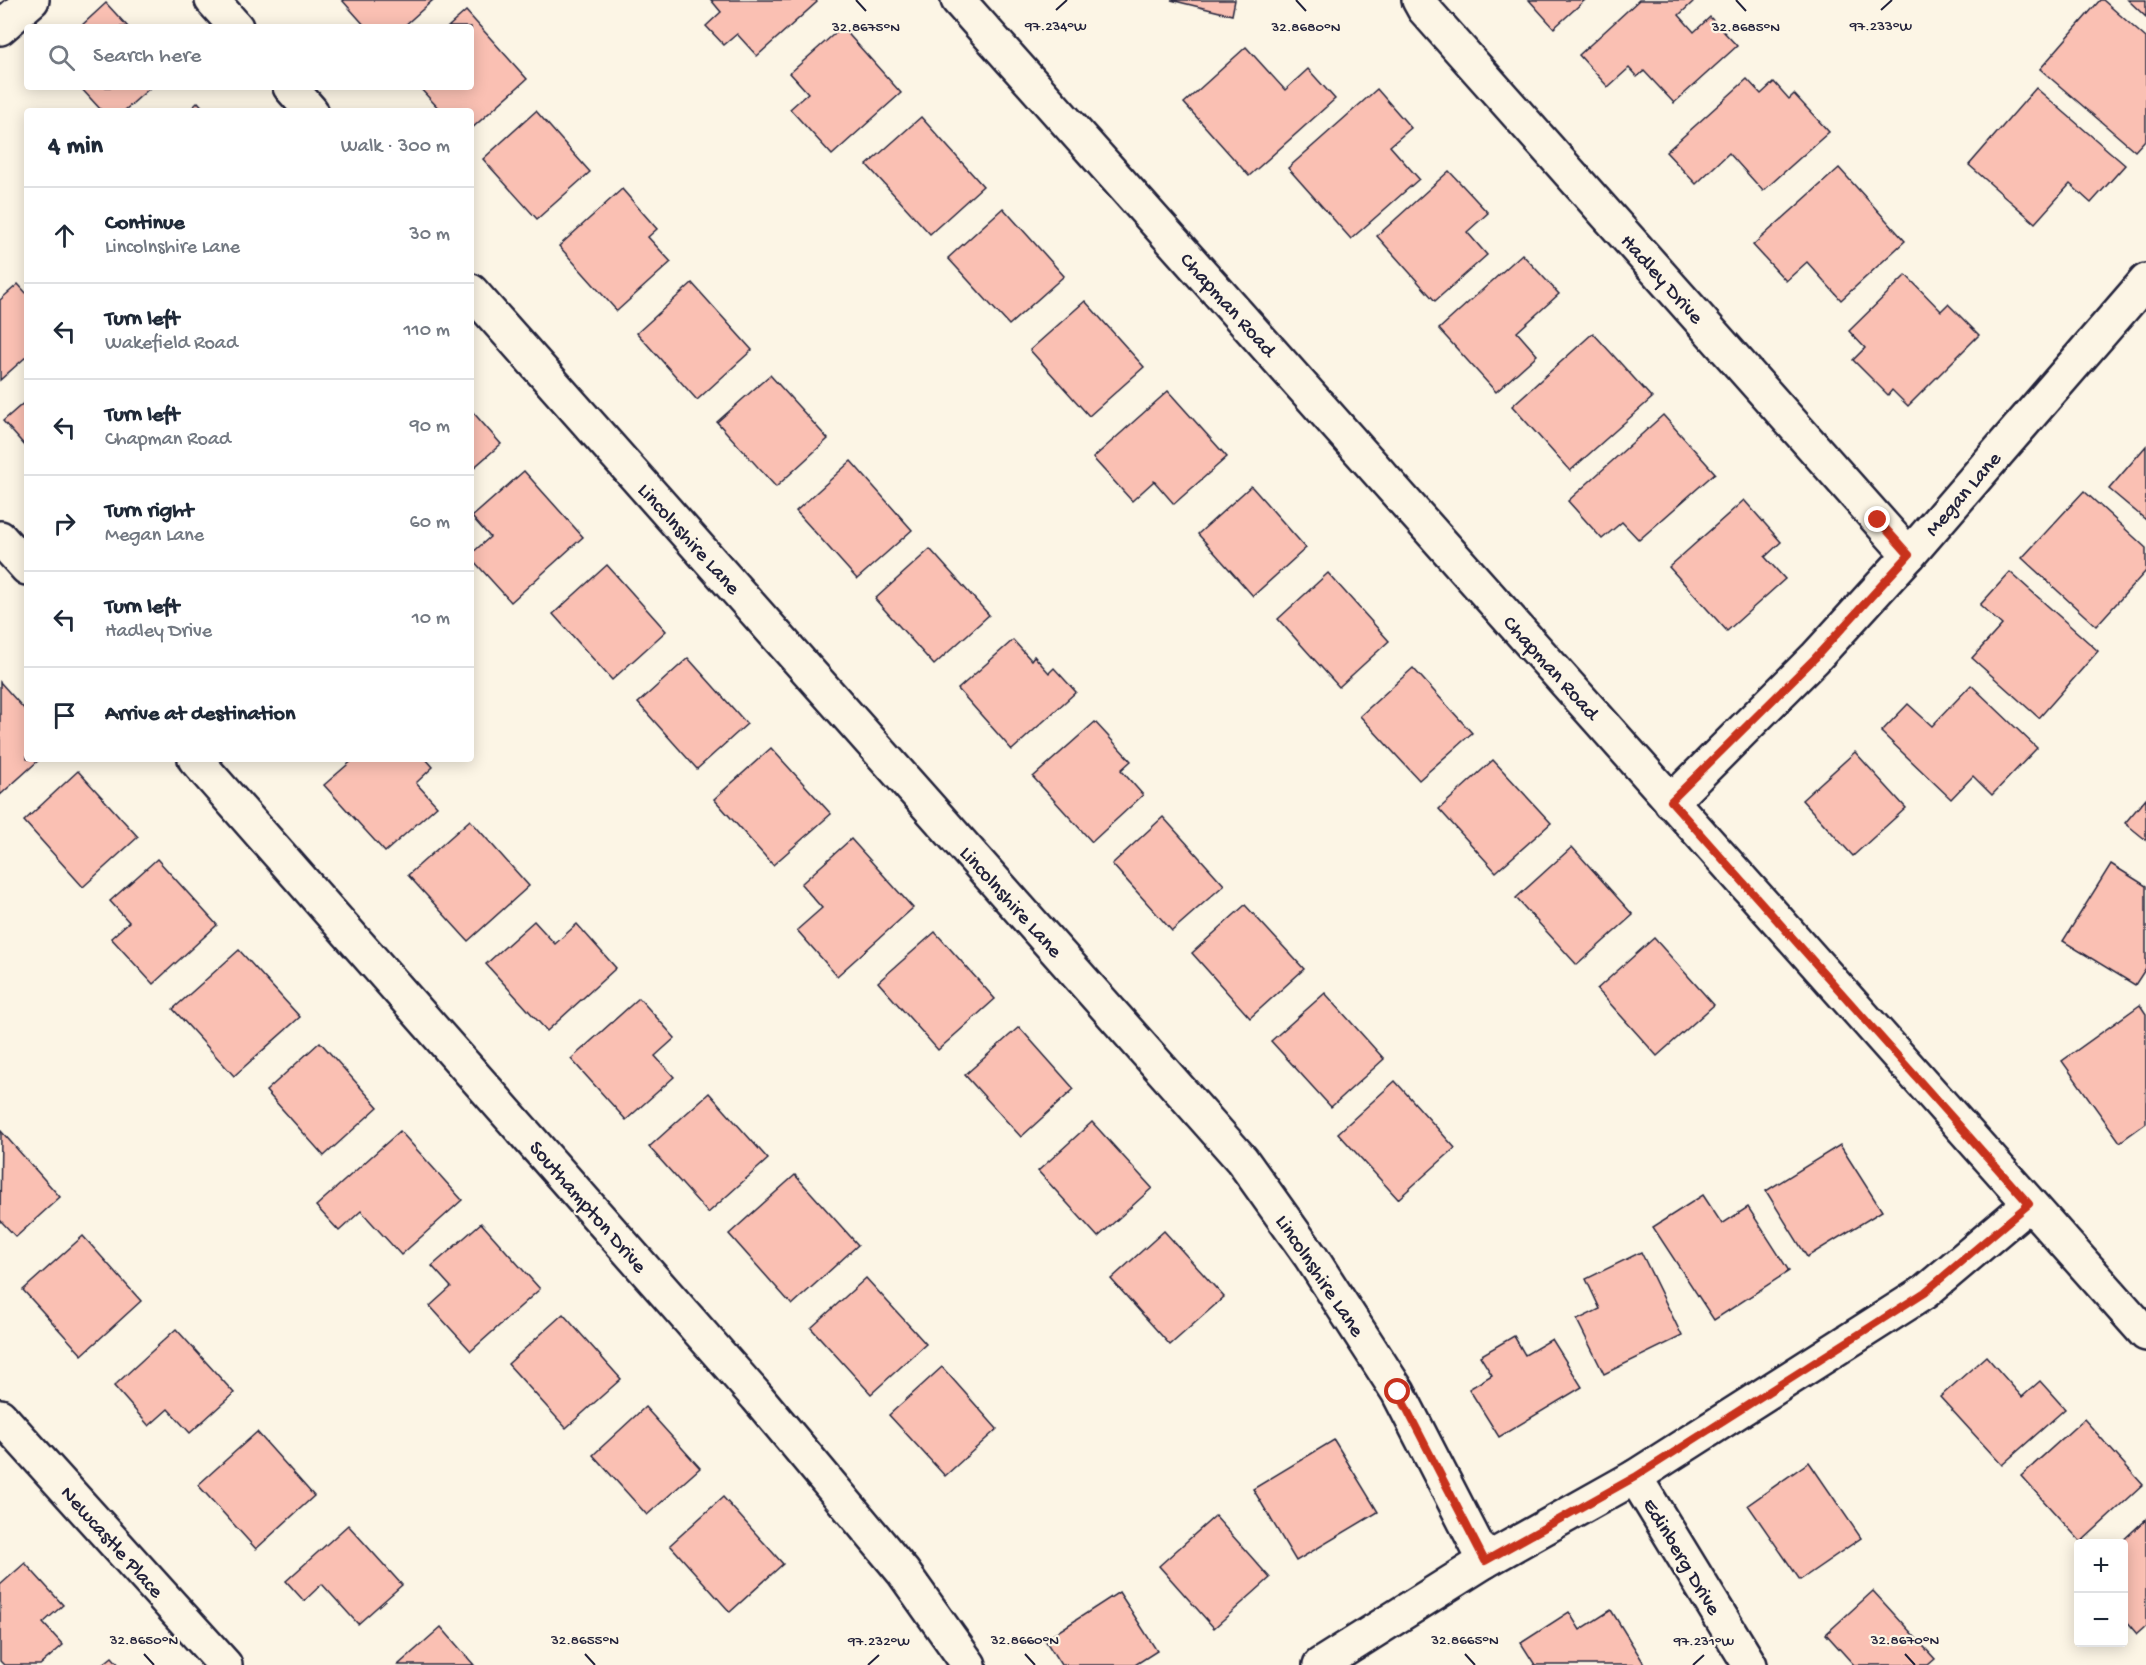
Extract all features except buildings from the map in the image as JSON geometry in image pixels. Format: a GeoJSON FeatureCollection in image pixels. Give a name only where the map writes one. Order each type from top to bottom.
{"type":"FeatureCollection","features":[{"type":"Feature","properties":{"kind":"street"},"geometry":{"type":"LineString","coordinates":[[0,28],[32,0]]}},
{"type":"Feature","properties":{"kind":"street"},"geometry":{"type":"LineString","coordinates":[[212,0],[233,24]]}},
{"type":"Feature","properties":{"kind":"street","name":"Chapman Road"},"geometry":{"type":"LineString","coordinates":[[958,0],[2146,1334]]}},
{"type":"Feature","properties":{"kind":"street","name":"Hadley Drive"},"geometry":{"type":"LineString","coordinates":[[1419,0],[1424,9],[1909,555]]}},
{"type":"Feature","properties":{"kind":"street"},"geometry":{"type":"LineString","coordinates":[[293,90],[308,108]]}},
{"type":"Feature","properties":{"kind":"street","name":"Megan Lane"},"geometry":{"type":"LineString","coordinates":[[1671,801],[1815,658],[1909,555],[2146,281]]}},
{"type":"Feature","properties":{"kind":"street","name":"Lincolnshire Lane"},"geometry":{"type":"LineString","coordinates":[[474,294],[1242,1160],[1311,1257],[1398,1392],[1485,1561]]}},
{"type":"Feature","properties":{"kind":"street"},"geometry":{"type":"LineString","coordinates":[[0,537],[24,565]]}},
{"type":"Feature","properties":{"kind":"street","name":"Southampton Drive"},"geometry":{"type":"LineString","coordinates":[[198,762],[757,1397],[903,1572],[969,1665]]}},
{"type":"Feature","properties":{"kind":"street"},"geometry":{"type":"LineString","coordinates":[[1320,1665],[1485,1561],[1635,1477],[1925,1292],[2029,1204]]}},
{"type":"Feature","properties":{"kind":"street","name":"Newcastle Place"},"geometry":{"type":"LineString","coordinates":[[0,1416],[225,1665]]}},
{"type":"Feature","properties":{"kind":"street","name":"Edinberg Drive"},"geometry":{"type":"LineString","coordinates":[[1635,1477],[1750,1665]]}},
{"type":"Feature","properties":{"kind":"route"},"geometry":{"type":"LineString","coordinates":[[1398,1392],[1485,1561],[1635,1477],[1925,1292],[2029,1204],[1671,801],[1815,658],[1909,555],[1878,520]]}}]}
